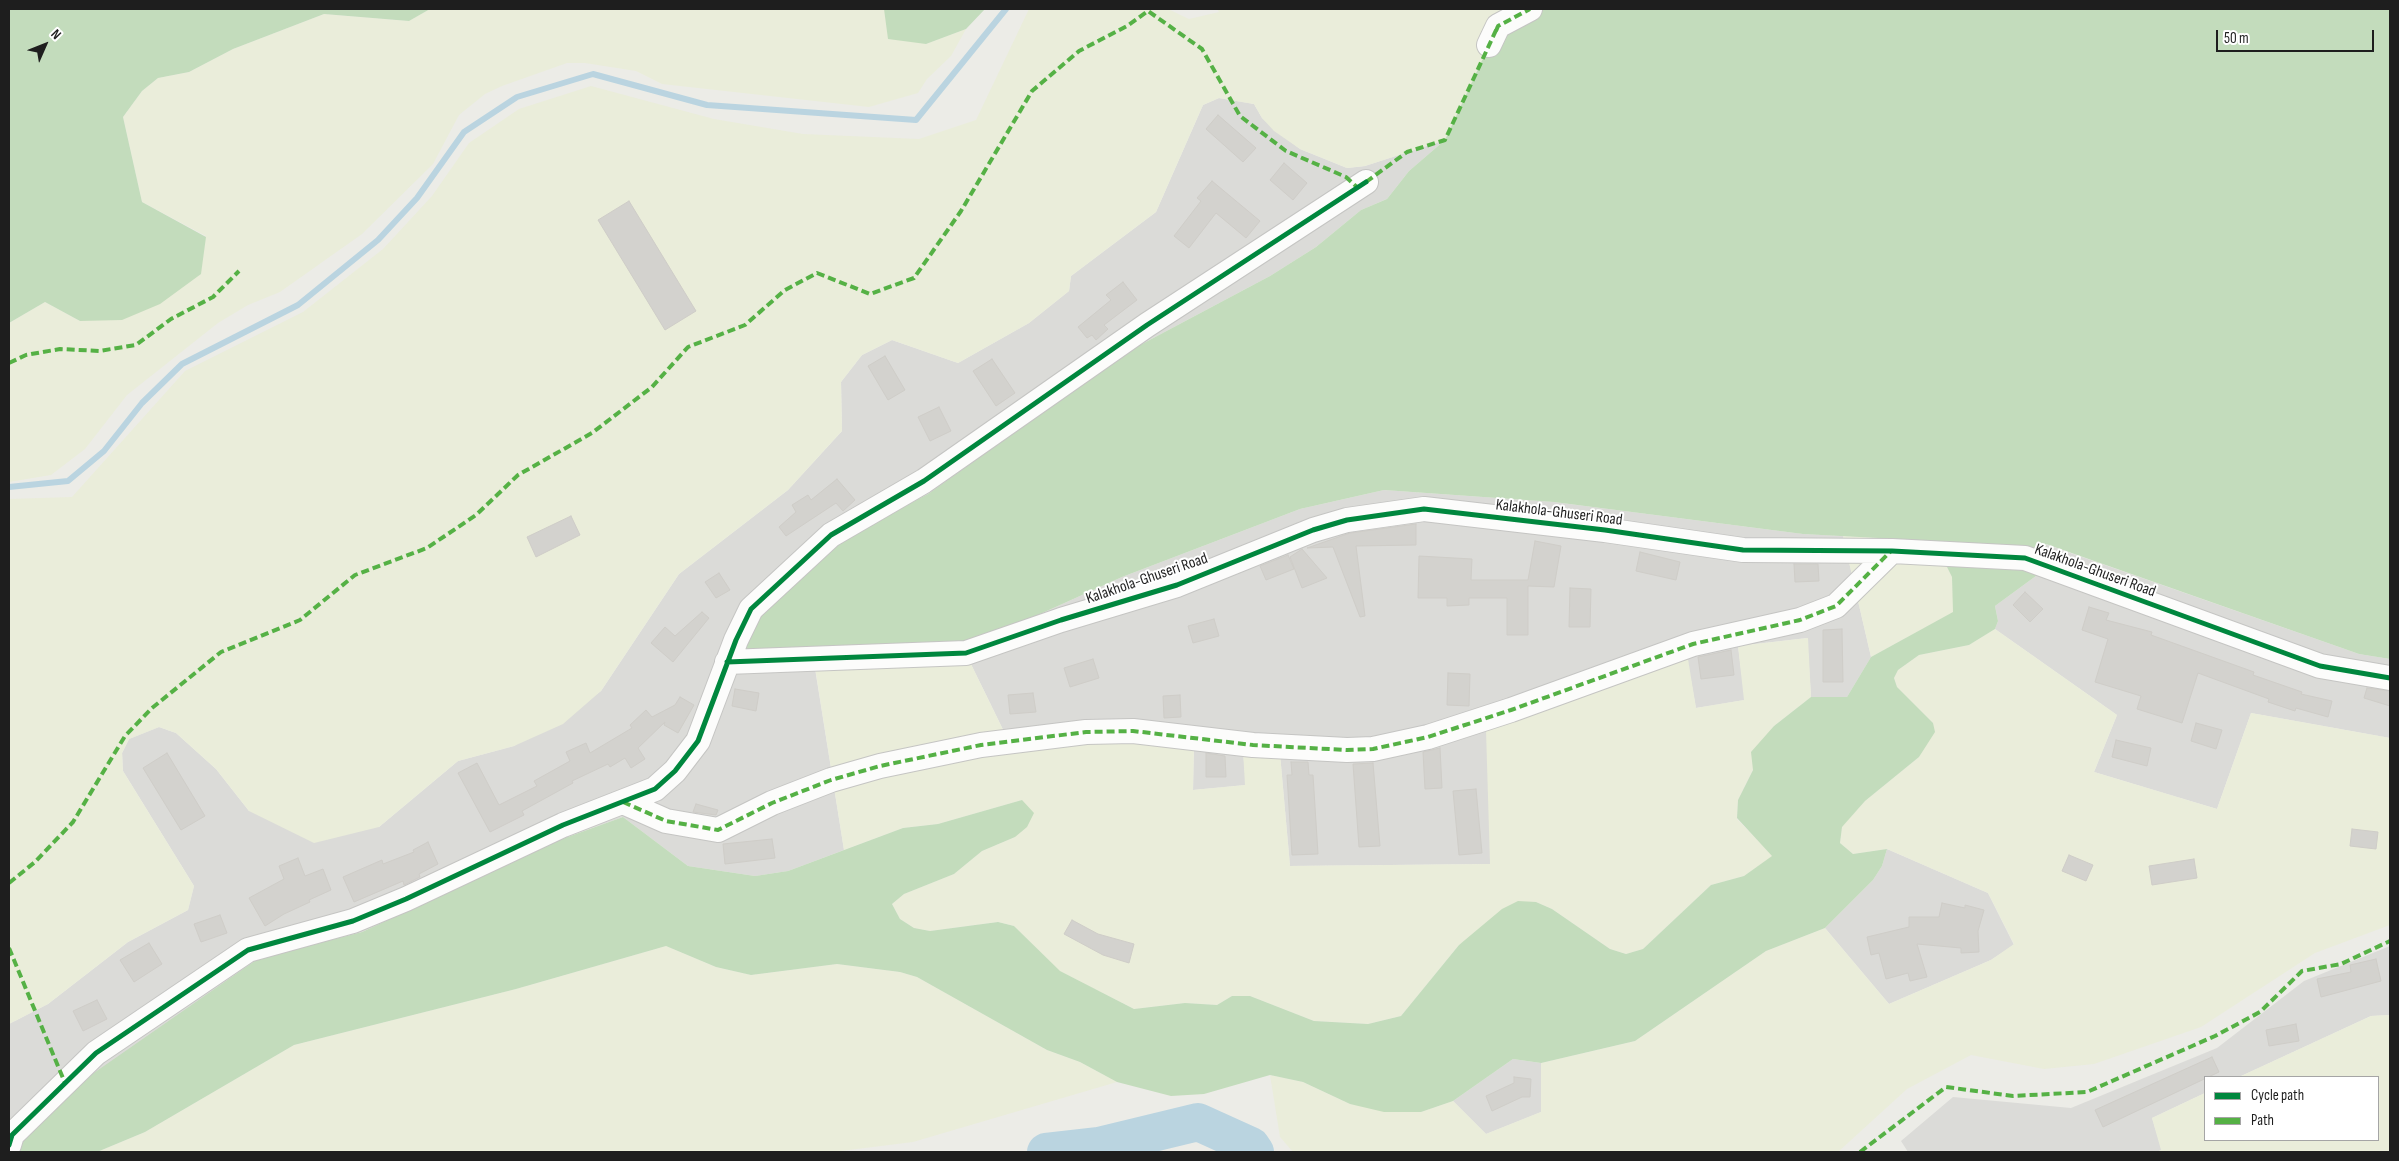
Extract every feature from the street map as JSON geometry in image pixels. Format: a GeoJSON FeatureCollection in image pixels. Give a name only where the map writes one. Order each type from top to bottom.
{"type":"FeatureCollection","features":[{"type":"Feature","properties":{"kind":"street"},"geometry":{"type":"LineString","coordinates":[[1490,45],[1498,26],[1530,9]]}},
{"type":"Feature","properties":{"kind":"street"},"geometry":{"type":"LineString","coordinates":[[9,1145],[12,1135],[96,1053],[248,950],[354,921],[406,899],[563,825],[655,789],[675,771],[698,741],[727,662],[751,609],[831,535],[924,481],[1147,325],[1366,182]]}},
{"type":"Feature","properties":{"kind":"street","name":"Kalakhola-Ghuseri Road"},"geometry":{"type":"LineString","coordinates":[[727,662],[966,653],[1062,620],[1177,585],[1313,530],[1347,520],[1424,509],[1605,530],[1743,550],[1892,551],[2024,558],[2320,666],[2390,678]]}},
{"type":"Feature","properties":{"kind":"street"},"geometry":{"type":"LineString","coordinates":[[623,802],[666,821],[718,830],[789,796],[830,780],[880,766],[980,745],[1086,732],[1133,731],[1253,745],[1347,750],[1373,749],[1428,737],[1511,710],[1693,644],[1800,620],[1836,606],[1892,551]]}},
{"type":"Feature","properties":{"kind":"shaded area"},"geometry":{"type":"Polygon","coordinates":[[[1219,98],[1254,104],[1262,118],[1300,149],[1347,168],[1365,166],[1445,140],[1409,171],[1387,199],[1361,210],[1316,247],[1270,276],[1127,352],[928,494],[843,538],[812,650],[844,850],[788,871],[755,876],[688,866],[623,817],[562,839],[362,932],[259,958],[9,1152],[9,1024],[48,1004],[128,942],[188,910],[194,886],[123,771],[122,753],[129,739],[159,727],[176,733],[216,769],[249,811],[379,827],[458,761],[514,746],[601,691],[679,574],[788,490],[842,431],[841,382],[862,355],[892,340],[958,363],[1029,323],[1069,291],[1071,276],[1156,212],[1203,105],[1219,98]]]}},
{"type":"Feature","properties":{"kind":"shaded area"},"geometry":{"type":"Polygon","coordinates":[[[1384,490],[1554,502],[1803,534],[1843,536],[1871,657],[1847,697],[1811,697],[1807,638],[1738,646],[1745,700],[1696,708],[1687,659],[1491,864],[1290,866],[1280,754],[1243,751],[1246,785],[1193,790],[1194,746],[1013,750],[968,658],[967,647],[1122,577],[1300,509],[1384,490]]]}},
{"type":"Feature","properties":{"kind":"shaded area"},"geometry":{"type":"Polygon","coordinates":[[[2045,544],[2359,654],[2390,659],[2390,738],[2251,713],[2217,809],[2094,772],[2117,715],[1995,629],[1998,621],[1995,606],[2040,573],[2047,557],[2045,544]]]}},
{"type":"Feature","properties":{"kind":"shaded area"},"geometry":{"type":"Polygon","coordinates":[[[1887,849],[1988,893],[2014,945],[1991,960],[1889,1004],[1825,928],[1873,880],[1882,866],[1887,849]]]}},
{"type":"Feature","properties":{"kind":"shaded area"},"geometry":{"type":"Polygon","coordinates":[[[2390,946],[2390,1015],[2371,1016],[2241,1076],[2204,1076],[2204,1093],[2152,1118],[2162,1150],[2156,1152],[1908,1152],[1901,1141],[1953,1097],[2071,1108],[2217,1048],[2304,981],[2390,946]]]}},
{"type":"Feature","properties":{"kind":"shaded area"},"geometry":{"type":"Polygon","coordinates":[[[1513,1059],[1541,1063],[1541,1112],[1486,1134],[1453,1101],[1513,1059]]]}},
{"type":"Feature","properties":{"kind":"green space"},"geometry":{"type":"Polygon","coordinates":[[[9,9],[430,9],[409,21],[324,14],[233,49],[189,72],[158,78],[142,91],[123,117],[142,202],[206,237],[201,274],[160,304],[122,320],[80,321],[45,302],[9,323],[9,9]]]}},
{"type":"Feature","properties":{"kind":"green space"},"geometry":{"type":"Polygon","coordinates":[[[430,9],[884,9],[926,44],[966,29],[951,56],[927,79],[918,93],[869,107],[662,84],[636,71],[585,63],[567,63],[485,94],[459,115],[433,164],[362,234],[280,292],[248,305],[218,323],[127,395],[85,449],[51,475],[9,482],[9,323],[45,302],[80,321],[206,236],[142,202],[123,117],[142,91],[158,78],[189,72],[233,49],[324,14],[409,21],[430,9]]]}},
{"type":"Feature","properties":{"kind":"green space"},"geometry":{"type":"Polygon","coordinates":[[[884,9],[985,9],[966,29],[926,44],[888,39],[884,9]]]}},
{"type":"Feature","properties":{"kind":"green space"},"geometry":{"type":"Polygon","coordinates":[[[1029,9],[1168,9],[1189,19],[1219,12],[1217,9],[1533,9],[1498,26],[1445,140],[1365,166],[1347,168],[1300,149],[1274,131],[1262,118],[1254,104],[1219,98],[1203,105],[1156,212],[1071,276],[1069,291],[1029,323],[958,363],[892,340],[862,355],[841,382],[842,431],[788,490],[679,574],[601,691],[563,724],[514,746],[458,761],[379,827],[314,843],[249,811],[216,769],[176,733],[159,727],[129,739],[122,753],[123,771],[194,886],[188,910],[128,942],[48,1004],[9,1024],[9,499],[72,497],[185,371],[303,312],[383,249],[432,196],[469,143],[519,109],[591,86],[714,119],[803,134],[919,139],[976,120],[1029,9]]]}},
{"type":"Feature","properties":{"kind":"green space"},"geometry":{"type":"Polygon","coordinates":[[[1533,9],[2390,9],[2390,659],[2359,654],[2046,544],[2047,557],[2040,573],[1995,606],[1998,621],[1995,629],[1969,645],[1919,655],[1898,670],[1894,678],[1897,687],[1933,723],[1935,732],[1919,757],[1865,801],[1842,827],[1840,843],[1853,854],[1887,849],[1882,866],[1873,880],[1825,928],[1766,951],[1635,1041],[1541,1063],[1513,1059],[1453,1101],[1421,1112],[1384,1112],[1350,1104],[1303,1082],[1270,1075],[1204,1094],[1171,1096],[1117,1082],[1080,1062],[1047,1050],[917,977],[900,972],[837,964],[751,975],[716,967],[666,946],[516,989],[294,1045],[145,1132],[97,1152],[18,1152],[23,1139],[68,1091],[259,958],[362,932],[562,839],[623,817],[688,866],[755,876],[788,871],[903,828],[938,824],[1022,800],[1034,813],[1027,827],[1015,837],[982,851],[954,874],[904,894],[892,904],[900,919],[914,928],[930,931],[998,922],[1014,926],[1060,971],[1134,1009],[1185,1003],[1217,1005],[1232,996],[1250,996],[1314,1021],[1368,1024],[1401,1016],[1459,945],[1502,909],[1518,901],[1536,902],[1552,909],[1610,949],[1626,954],[1643,949],[1711,885],[1744,876],[1772,856],[1737,818],[1738,800],[1753,770],[1751,752],[1774,726],[1811,697],[1847,697],[1871,657],[1953,612],[1952,577],[1934,541],[1803,534],[1554,502],[1384,490],[1300,509],[1122,577],[967,647],[861,651],[741,649],[758,612],[843,538],[928,494],[1127,352],[1270,276],[1316,247],[1361,210],[1387,199],[1409,171],[1445,140],[1498,26],[1533,9]]]}},
{"type":"Feature","properties":{"kind":"green space"},"geometry":{"type":"Polygon","coordinates":[[[1843,536],[1934,541],[1952,577],[1954,612],[1871,657],[1843,536]]]}},
{"type":"Feature","properties":{"kind":"green space"},"geometry":{"type":"Polygon","coordinates":[[[1995,629],[2117,715],[2094,772],[2217,809],[2251,713],[2390,738],[2390,925],[2315,953],[2201,1027],[2094,1064],[2044,1069],[1971,1055],[1907,1089],[1838,1152],[1293,1152],[1280,1137],[1270,1075],[1303,1082],[1350,1104],[1421,1112],[1453,1101],[1486,1134],[1541,1112],[1541,1063],[1635,1041],[1766,951],[1825,928],[1889,1004],[1991,960],[2014,944],[1988,893],[1887,849],[1853,854],[1840,843],[1842,826],[1865,801],[1919,757],[1933,723],[1897,687],[1894,678],[1898,670],[1919,655],[1969,645],[1995,629]]]}},
{"type":"Feature","properties":{"kind":"green space"},"geometry":{"type":"Polygon","coordinates":[[[1808,638],[1811,697],[1774,726],[1738,800],[1737,819],[1773,856],[1744,876],[1711,885],[1643,949],[1626,954],[1610,949],[1552,909],[1536,902],[1459,945],[1401,1016],[1368,1024],[1314,1021],[1250,996],[1232,996],[1217,1005],[1185,1003],[1134,1009],[1059,971],[1014,926],[998,922],[930,931],[914,928],[900,919],[892,904],[904,894],[954,874],[982,851],[1015,837],[1022,800],[938,824],[903,828],[844,850],[815,667],[968,658],[1013,750],[1087,739],[1194,745],[1193,790],[1245,785],[1243,750],[1280,754],[1290,866],[1490,864],[1486,730],[1688,659],[1696,708],[1744,700],[1738,646],[1808,638]]]}},
{"type":"Feature","properties":{"kind":"green space"},"geometry":{"type":"Polygon","coordinates":[[[666,946],[716,967],[751,975],[837,964],[900,972],[917,977],[1047,1050],[1080,1062],[1117,1082],[913,1142],[833,1152],[97,1152],[145,1132],[294,1045],[516,989],[666,946]]]}},
{"type":"Feature","properties":{"kind":"green space"},"geometry":{"type":"Polygon","coordinates":[[[2390,1015],[2390,1152],[2156,1152],[2161,1150],[2152,1118],[2204,1093],[2204,1141],[2379,1141],[2379,1076],[2241,1076],[2371,1016],[2390,1015]]]}},
{"type":"Feature","properties":{"kind":"building"},"geometry":{"type":"Polygon","coordinates":[[[1218,115],[1256,148],[1243,162],[1206,129],[1218,115]]]}},
{"type":"Feature","properties":{"kind":"building"},"geometry":{"type":"Polygon","coordinates":[[[1284,163],[1307,183],[1293,200],[1270,180],[1284,163]]]}},
{"type":"Feature","properties":{"kind":"building"},"geometry":{"type":"Polygon","coordinates":[[[1212,181],[1260,221],[1246,238],[1216,213],[1189,248],[1174,236],[1201,201],[1197,198],[1212,181]]]}},
{"type":"Feature","properties":{"kind":"building"},"geometry":{"type":"Polygon","coordinates":[[[629,201],[696,311],[665,330],[598,220],[629,201]]]}},
{"type":"Feature","properties":{"kind":"building"},"geometry":{"type":"Polygon","coordinates":[[[1123,282],[1137,300],[1104,325],[1108,329],[1096,340],[1092,335],[1087,338],[1078,327],[1111,300],[1106,295],[1123,282]]]}},
{"type":"Feature","properties":{"kind":"building"},"geometry":{"type":"Polygon","coordinates":[[[885,356],[905,390],[888,400],[868,366],[885,356]]]}},
{"type":"Feature","properties":{"kind":"building"},"geometry":{"type":"Polygon","coordinates":[[[992,359],[1015,393],[996,406],[973,371],[992,359]]]}},
{"type":"Feature","properties":{"kind":"building"},"geometry":{"type":"Polygon","coordinates":[[[939,407],[951,431],[930,441],[918,417],[939,407]]]}},
{"type":"Feature","properties":{"kind":"building"},"geometry":{"type":"Polygon","coordinates":[[[837,479],[855,500],[843,511],[836,503],[786,536],[779,527],[796,512],[792,505],[808,495],[811,500],[837,479]]]}},
{"type":"Feature","properties":{"kind":"building"},"geometry":{"type":"Polygon","coordinates":[[[571,516],[580,535],[536,557],[527,537],[571,516]]]}},
{"type":"Feature","properties":{"kind":"building"},"geometry":{"type":"Polygon","coordinates":[[[1416,524],[1416,545],[1356,546],[1365,616],[1360,617],[1333,547],[1307,548],[1350,533],[1416,524]]]}},
{"type":"Feature","properties":{"kind":"building"},"geometry":{"type":"Polygon","coordinates":[[[1535,541],[1561,546],[1554,587],[1528,586],[1528,635],[1507,635],[1507,598],[1469,598],[1469,605],[1447,606],[1447,598],[1418,598],[1419,556],[1472,559],[1471,580],[1528,580],[1535,541]]]}},
{"type":"Feature","properties":{"kind":"building"},"geometry":{"type":"Polygon","coordinates":[[[1302,549],[1327,578],[1302,588],[1290,557],[1302,549]]]}},
{"type":"Feature","properties":{"kind":"building"},"geometry":{"type":"Polygon","coordinates":[[[1640,552],[1680,562],[1676,580],[1636,571],[1640,552]]]}},
{"type":"Feature","properties":{"kind":"building"},"geometry":{"type":"Polygon","coordinates":[[[1288,555],[1294,569],[1266,580],[1260,566],[1288,555]]]}},
{"type":"Feature","properties":{"kind":"building"},"geometry":{"type":"Polygon","coordinates":[[[1794,564],[1818,564],[1819,581],[1795,582],[1794,564]]]}},
{"type":"Feature","properties":{"kind":"building"},"geometry":{"type":"Polygon","coordinates":[[[719,573],[730,590],[716,598],[705,582],[719,573]]]}},
{"type":"Feature","properties":{"kind":"building"},"geometry":{"type":"Polygon","coordinates":[[[1570,588],[1591,589],[1590,627],[1569,627],[1570,588]]]}},
{"type":"Feature","properties":{"kind":"building"},"geometry":{"type":"Polygon","coordinates":[[[2025,592],[2043,609],[2030,622],[2013,605],[2025,592]]]}},
{"type":"Feature","properties":{"kind":"building"},"geometry":{"type":"Polygon","coordinates":[[[2089,607],[2109,613],[2106,620],[2152,632],[2151,635],[2254,672],[2253,675],[2302,692],[2301,694],[2332,701],[2328,717],[2296,708],[2295,711],[2268,702],[2269,699],[2198,673],[2182,723],[2137,709],[2141,696],[2095,682],[2108,639],[2082,630],[2089,607]]]}},
{"type":"Feature","properties":{"kind":"building"},"geometry":{"type":"Polygon","coordinates":[[[702,612],[709,618],[673,662],[651,643],[665,627],[675,636],[702,612]]]}},
{"type":"Feature","properties":{"kind":"building"},"geometry":{"type":"Polygon","coordinates":[[[1214,619],[1219,636],[1193,643],[1188,626],[1214,619]]]}},
{"type":"Feature","properties":{"kind":"building"},"geometry":{"type":"Polygon","coordinates":[[[1842,629],[1843,682],[1823,682],[1823,630],[1842,629]]]}},
{"type":"Feature","properties":{"kind":"building"},"geometry":{"type":"Polygon","coordinates":[[[1731,650],[1734,675],[1701,679],[1698,657],[1731,650]]]}},
{"type":"Feature","properties":{"kind":"building"},"geometry":{"type":"Polygon","coordinates":[[[1093,659],[1099,678],[1070,687],[1064,668],[1093,659]]]}},
{"type":"Feature","properties":{"kind":"building"},"geometry":{"type":"Polygon","coordinates":[[[1448,673],[1470,674],[1469,706],[1447,705],[1448,673]]]}},
{"type":"Feature","properties":{"kind":"building"},"geometry":{"type":"Polygon","coordinates":[[[2367,688],[2390,691],[2390,706],[2364,698],[2367,688]]]}},
{"type":"Feature","properties":{"kind":"building"},"geometry":{"type":"Polygon","coordinates":[[[735,689],[759,693],[756,711],[732,706],[735,689]]]}},
{"type":"Feature","properties":{"kind":"building"},"geometry":{"type":"Polygon","coordinates":[[[1033,693],[1036,712],[1010,714],[1008,695],[1033,693]]]}},
{"type":"Feature","properties":{"kind":"building"},"geometry":{"type":"Polygon","coordinates":[[[1180,695],[1181,717],[1164,718],[1163,696],[1180,695]]]}},
{"type":"Feature","properties":{"kind":"building"},"geometry":{"type":"Polygon","coordinates":[[[680,697],[694,705],[678,733],[664,725],[665,722],[638,748],[645,759],[631,768],[625,758],[610,767],[608,764],[572,781],[573,783],[522,811],[524,815],[490,832],[458,773],[477,763],[499,805],[537,786],[534,781],[570,761],[566,752],[586,743],[590,753],[632,728],[630,725],[646,710],[652,717],[675,705],[680,697]]]}},
{"type":"Feature","properties":{"kind":"building"},"geometry":{"type":"Polygon","coordinates":[[[2196,723],[2222,730],[2216,749],[2191,741],[2196,723]]]}},
{"type":"Feature","properties":{"kind":"building"},"geometry":{"type":"Polygon","coordinates":[[[2116,740],[2151,748],[2147,766],[2112,757],[2116,740]]]}},
{"type":"Feature","properties":{"kind":"building"},"geometry":{"type":"Polygon","coordinates":[[[1440,748],[1442,788],[1425,789],[1423,752],[1440,748]]]}},
{"type":"Feature","properties":{"kind":"building"},"geometry":{"type":"Polygon","coordinates":[[[167,753],[205,816],[181,830],[143,768],[167,753]]]}},
{"type":"Feature","properties":{"kind":"building"},"geometry":{"type":"Polygon","coordinates":[[[1206,753],[1225,756],[1226,777],[1206,777],[1206,753]]]}},
{"type":"Feature","properties":{"kind":"building"},"geometry":{"type":"Polygon","coordinates":[[[1291,762],[1308,762],[1309,775],[1313,775],[1318,854],[1292,855],[1287,775],[1292,775],[1291,762]]]}},
{"type":"Feature","properties":{"kind":"building"},"geometry":{"type":"Polygon","coordinates":[[[1373,763],[1380,846],[1359,847],[1353,764],[1373,763]]]}},
{"type":"Feature","properties":{"kind":"building"},"geometry":{"type":"Polygon","coordinates":[[[1476,789],[1482,853],[1459,855],[1453,791],[1476,789]]]}},
{"type":"Feature","properties":{"kind":"building"},"geometry":{"type":"Polygon","coordinates":[[[696,804],[718,810],[716,815],[693,812],[696,804]]]}},
{"type":"Feature","properties":{"kind":"building"},"geometry":{"type":"Polygon","coordinates":[[[2352,829],[2378,832],[2376,849],[2350,846],[2352,829]]]}},
{"type":"Feature","properties":{"kind":"building"},"geometry":{"type":"Polygon","coordinates":[[[772,839],[775,858],[725,864],[723,844],[772,839]]]}},
{"type":"Feature","properties":{"kind":"building"},"geometry":{"type":"Polygon","coordinates":[[[428,842],[438,864],[419,874],[420,877],[404,885],[403,881],[354,902],[343,877],[382,860],[383,864],[414,852],[413,850],[428,842]]]}},
{"type":"Feature","properties":{"kind":"building"},"geometry":{"type":"Polygon","coordinates":[[[2069,855],[2093,865],[2086,881],[2062,871],[2069,855]]]}},
{"type":"Feature","properties":{"kind":"building"},"geometry":{"type":"Polygon","coordinates":[[[298,858],[305,876],[323,869],[331,890],[309,900],[310,902],[284,914],[265,926],[249,898],[284,879],[279,866],[298,858]]]}},
{"type":"Feature","properties":{"kind":"building"},"geometry":{"type":"Polygon","coordinates":[[[2194,859],[2197,878],[2152,885],[2149,866],[2194,859]]]}},
{"type":"Feature","properties":{"kind":"building"},"geometry":{"type":"Polygon","coordinates":[[[1942,903],[1965,908],[1965,905],[1984,910],[1978,931],[1979,952],[1961,953],[1961,948],[1917,944],[1927,977],[1910,981],[1908,973],[1886,979],[1879,953],[1871,955],[1867,937],[1909,927],[1909,917],[1939,917],[1942,903]]]}},
{"type":"Feature","properties":{"kind":"building"},"geometry":{"type":"Polygon","coordinates":[[[220,915],[227,933],[201,942],[194,924],[220,915]]]}},
{"type":"Feature","properties":{"kind":"building"},"geometry":{"type":"Polygon","coordinates":[[[1072,920],[1098,934],[1134,944],[1129,963],[1103,955],[1064,934],[1072,920]]]}},
{"type":"Feature","properties":{"kind":"building"},"geometry":{"type":"Polygon","coordinates":[[[149,943],[162,964],[134,982],[120,960],[149,943]]]}},
{"type":"Feature","properties":{"kind":"building"},"geometry":{"type":"Polygon","coordinates":[[[2376,959],[2381,981],[2321,997],[2317,979],[2351,972],[2350,965],[2376,959]]]}},
{"type":"Feature","properties":{"kind":"building"},"geometry":{"type":"Polygon","coordinates":[[[97,1000],[107,1019],[83,1031],[73,1011],[97,1000]]]}},
{"type":"Feature","properties":{"kind":"building"},"geometry":{"type":"Polygon","coordinates":[[[2296,1024],[2299,1041],[2269,1046],[2266,1030],[2296,1024]]]}},
{"type":"Feature","properties":{"kind":"building"},"geometry":{"type":"Polygon","coordinates":[[[2212,1057],[2219,1072],[2211,1076],[2204,1076],[2204,1079],[2103,1127],[2095,1110],[2212,1057]]]}},
{"type":"Feature","properties":{"kind":"building"},"geometry":{"type":"Polygon","coordinates":[[[1514,1077],[1531,1079],[1530,1097],[1522,1097],[1492,1111],[1486,1096],[1514,1083],[1514,1077]]]}},
{"type":"Feature","properties":{"kind":"waterway"},"geometry":{"type":"LineString","coordinates":[[9,487],[68,481],[104,451],[142,403],[182,364],[298,305],[378,240],[417,198],[464,132],[517,97],[593,74],[707,105],[916,120],[1006,9]]}},
{"type":"Feature","properties":{"kind":"waterway"},"geometry":{"type":"LineString","coordinates":[[1046,1152],[1099,1146],[1198,1122],[1251,1146],[1255,1152]]}},
{"type":"Feature","properties":{"kind":"marked path"},"geometry":{"type":"LineString","coordinates":[[1496,31],[1498,26],[1530,9]]}},
{"type":"Feature","properties":{"kind":"marked path"},"geometry":{"type":"LineString","coordinates":[[9,883],[35,862],[73,822],[125,736],[152,708],[221,652],[300,620],[355,575],[427,548],[476,515],[518,475],[592,433],[652,387],[688,347],[745,325],[785,290],[817,273],[870,294],[914,278],[961,211],[1032,91],[1079,51],[1127,26],[1148,11],[1202,49],[1240,116],[1286,151],[1346,177],[1358,188]]}},
{"type":"Feature","properties":{"kind":"marked path"},"geometry":{"type":"LineString","coordinates":[[1366,182],[1407,152],[1445,140],[1498,26]]}},
{"type":"Feature","properties":{"kind":"marked path"},"geometry":{"type":"LineString","coordinates":[[9,363],[26,355],[60,349],[99,351],[136,345],[171,319],[213,297],[239,271]]}},
{"type":"Feature","properties":{"kind":"marked path"},"geometry":{"type":"LineString","coordinates":[[623,802],[666,821],[718,830],[772,803],[831,780],[880,766],[981,745],[1086,732],[1133,731],[1253,745],[1347,750],[1373,749],[1428,737],[1511,710],[1693,644],[1800,620],[1836,606],[1891,551]]}},
{"type":"Feature","properties":{"kind":"marked path"},"geometry":{"type":"LineString","coordinates":[[1860,1152],[1946,1087],[2013,1096],[2087,1092],[2215,1036],[2260,1012],[2302,971],[2341,964],[2390,941]]}},
{"type":"Feature","properties":{"kind":"marked path"},"geometry":{"type":"LineString","coordinates":[[9,948],[65,1083]]}},
{"type":"Feature","properties":{"kind":"cycle path"},"geometry":{"type":"LineString","coordinates":[[9,1145],[12,1135],[96,1053],[248,950],[353,921],[406,899],[563,825],[655,789],[675,771],[698,741],[736,640],[751,609],[831,535],[924,481],[1147,325],[1366,182]]}},
{"type":"Feature","properties":{"kind":"cycle path"},"geometry":{"type":"LineString","coordinates":[[727,662],[966,653],[1061,620],[1177,585],[1313,530],[1347,520],[1424,509],[1605,530],[1743,550],[1892,551],[2025,558],[2320,666],[2390,678]]}}]}
